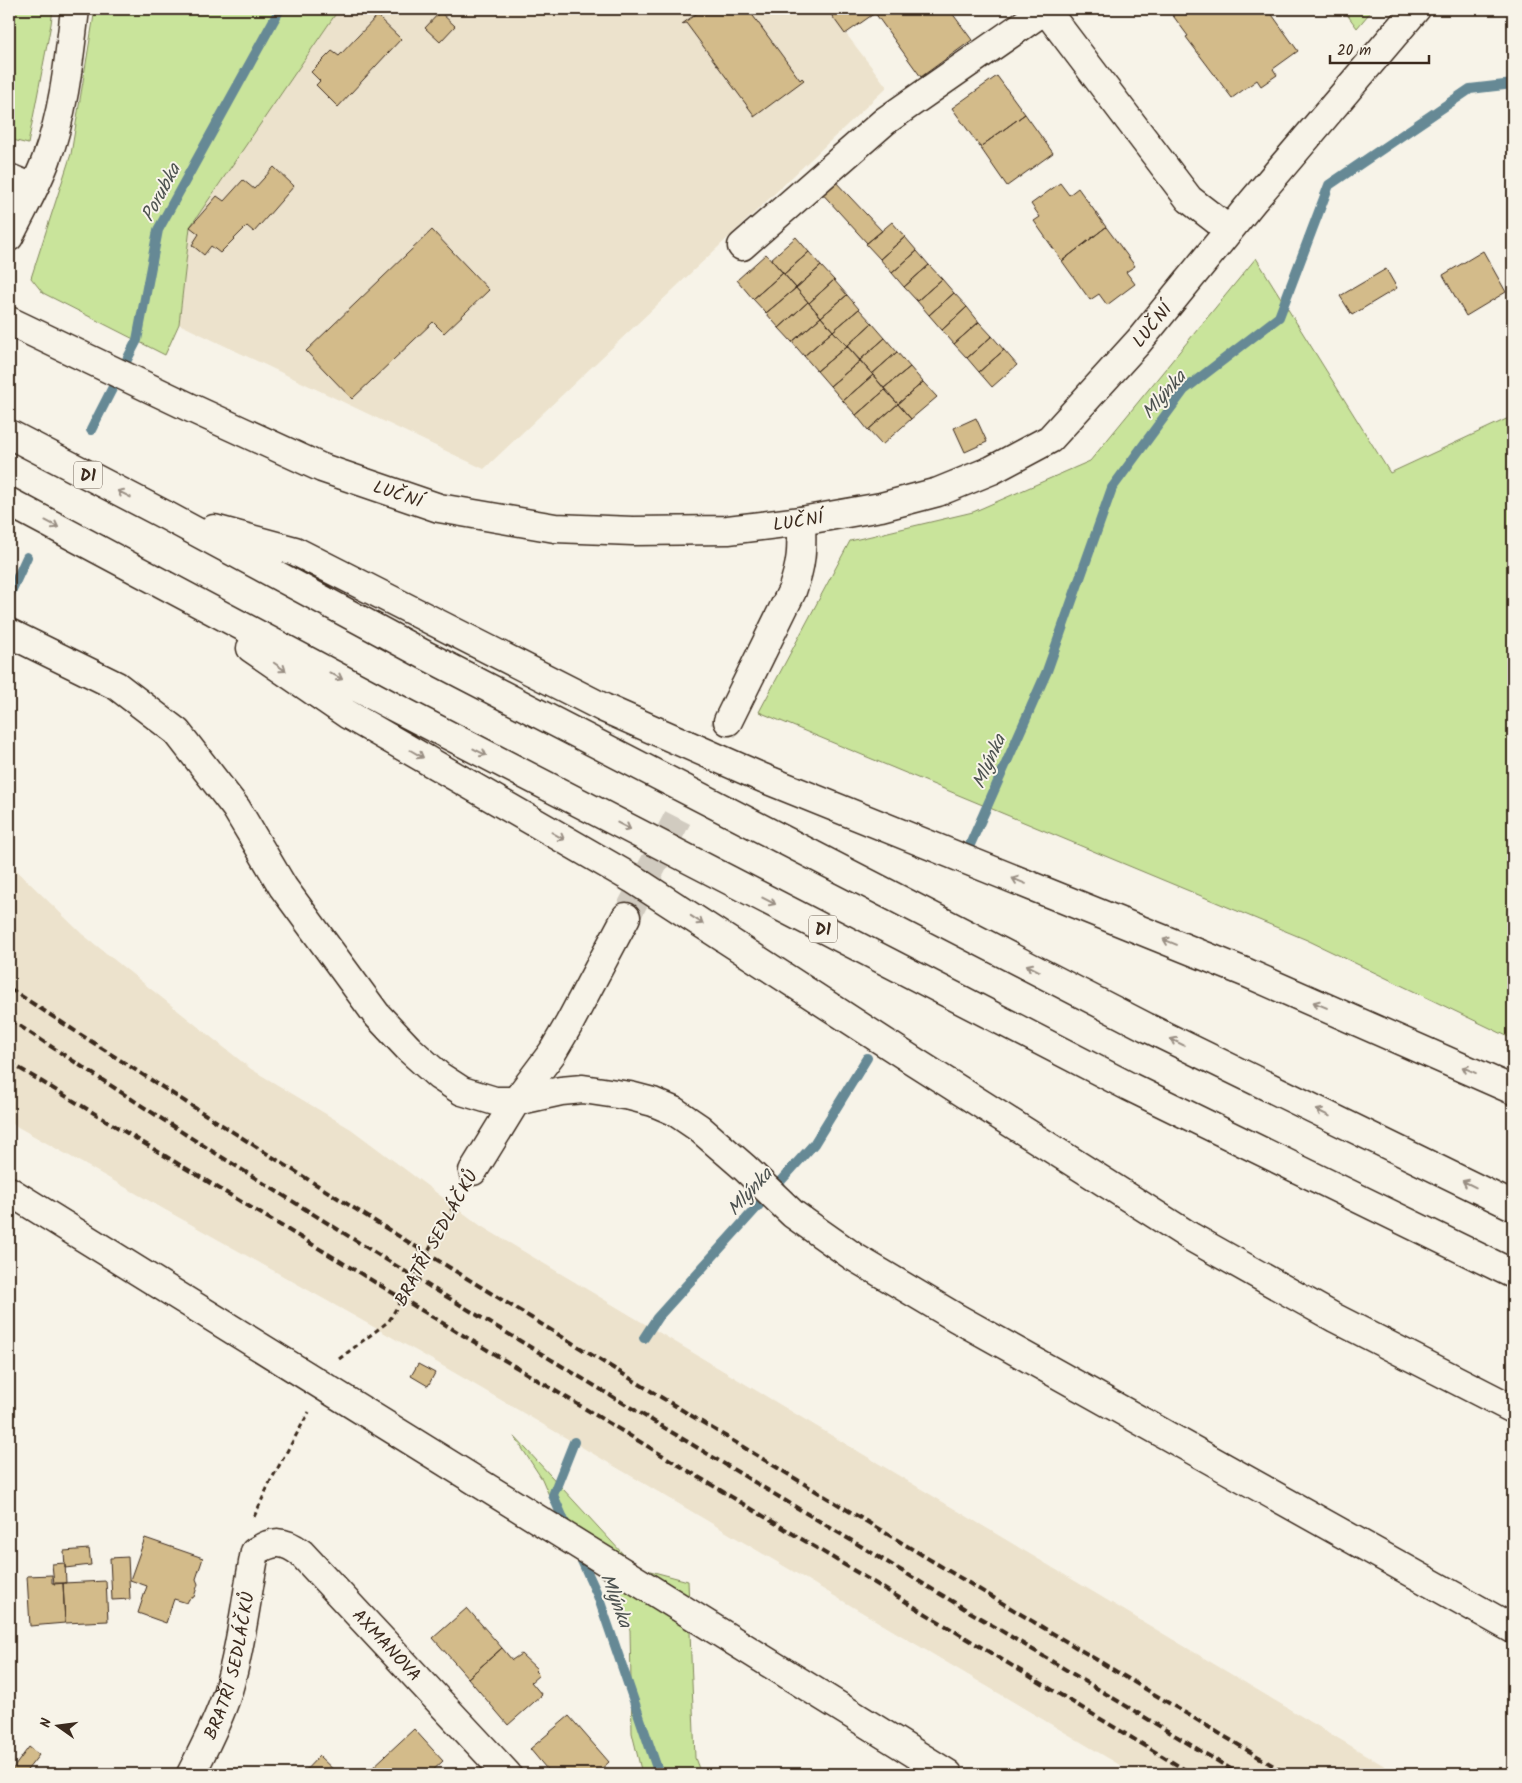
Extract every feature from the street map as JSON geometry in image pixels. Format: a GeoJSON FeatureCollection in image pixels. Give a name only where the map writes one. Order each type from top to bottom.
{"type":"FeatureCollection","features":[{"type":"Feature","properties":{"kind":"main road"},"geometry":{"type":"LineString","coordinates":[[9,237],[21,183],[46,161],[56,128],[70,57],[75,9]]}},
{"type":"Feature","properties":{"kind":"main road"},"geometry":{"type":"LineString","coordinates":[[742,246],[885,121],[1046,9],[1189,199],[1229,230]]}},
{"type":"Feature","properties":{"kind":"main road","name":"LUČNÍ"},"geometry":{"type":"LineString","coordinates":[[9,321],[322,468],[439,508],[565,529],[633,531],[728,530],[801,521],[881,507],[938,492],[992,470],[1050,439],[1139,341],[1229,230],[1416,9]]}},
{"type":"Feature","properties":{"kind":"main road","name":"D1"},"geometry":{"type":"LineString","coordinates":[[9,434],[167,516],[425,655],[1146,1027],[1513,1206]]}},
{"type":"Feature","properties":{"kind":"main road","name":"D1"},"geometry":{"type":"LineString","coordinates":[[9,502],[392,706],[1128,1086],[1513,1274]]}},
{"type":"Feature","properties":{"kind":"main road"},"geometry":{"type":"LineString","coordinates":[[167,516],[295,551],[613,712],[763,778],[1247,973],[1513,1090]]}},
{"type":"Feature","properties":{"kind":"main road"},"geometry":{"type":"LineString","coordinates":[[728,721],[792,591],[802,553],[801,521]]}},
{"type":"Feature","properties":{"kind":"main road"},"geometry":{"type":"LineString","coordinates":[[139,570],[347,714],[633,879],[912,1060],[1191,1237],[1336,1318],[1513,1409]]}},
{"type":"Feature","properties":{"kind":"main road"},"geometry":{"type":"LineString","coordinates":[[16,636],[117,686],[178,732],[236,808],[283,887],[376,1014],[409,1049],[439,1076],[462,1091],[494,1101],[516,1102],[561,1090],[583,1089],[630,1096],[674,1111],[699,1128],[745,1168],[793,1214],[854,1257],[955,1317],[1513,1629]]}},
{"type":"Feature","properties":{"kind":"main road","name":"BRATŘÍ SEDLÁČKŮ"},"geometry":{"type":"LineString","coordinates":[[473,1171],[516,1102],[552,1052],[626,917]]}},
{"type":"Feature","properties":{"kind":"main road"},"geometry":{"type":"LineString","coordinates":[[9,1191],[948,1774]]}},
{"type":"Feature","properties":{"kind":"main road","name":"AXMANOVA"},"geometry":{"type":"LineString","coordinates":[[255,1552],[266,1544],[280,1542],[292,1546],[301,1553],[507,1774]]}},
{"type":"Feature","properties":{"kind":"main road","name":"BRATŘÍ SEDLÁČKŮ"},"geometry":{"type":"LineString","coordinates":[[191,1774],[208,1741],[227,1694],[255,1552]]}},
{"type":"Feature","properties":{"kind":"path","name":"BRATŘÍ SEDLÁČKŮ"},"geometry":{"type":"LineString","coordinates":[[339,1360],[389,1322],[473,1171]]}},
{"type":"Feature","properties":{"kind":"path"},"geometry":{"type":"LineString","coordinates":[[255,1552],[247,1533],[251,1522],[270,1482],[307,1416]]}},
{"type":"Feature","properties":{"kind":"shaded area"},"geometry":{"type":"Polygon","coordinates":[[[339,9],[827,9],[887,87],[484,469],[179,324],[190,227],[339,9]]]}},
{"type":"Feature","properties":{"kind":"shaded area"},"geometry":{"type":"Polygon","coordinates":[[[9,863],[82,934],[251,1069],[351,1129],[481,1226],[1398,1774],[1135,1774],[436,1362],[9,1122],[9,863]]]}},
{"type":"Feature","properties":{"kind":"green space"},"geometry":{"type":"Polygon","coordinates":[[[9,9],[53,9],[28,144],[9,139],[9,9]]]}},
{"type":"Feature","properties":{"kind":"green space"},"geometry":{"type":"Polygon","coordinates":[[[95,9],[339,9],[190,227],[179,324],[165,355],[43,293],[31,278],[71,154],[95,9]]]}},
{"type":"Feature","properties":{"kind":"green space"},"geometry":{"type":"Polygon","coordinates":[[[1343,9],[1373,9],[1357,28],[1343,9]]]}},
{"type":"Feature","properties":{"kind":"green space"},"geometry":{"type":"Polygon","coordinates":[[[1256,258],[1390,473],[1513,416],[1513,1039],[1307,940],[759,712],[850,541],[973,512],[1090,461],[1256,258]]]}},
{"type":"Feature","properties":{"kind":"green space"},"geometry":{"type":"Polygon","coordinates":[[[514,1436],[635,1567],[688,1581],[695,1758],[701,1774],[642,1774],[632,1733],[630,1630],[593,1550],[557,1514],[542,1479],[514,1436]]]}},
{"type":"Feature","properties":{"kind":"building"},"geometry":{"type":"Polygon","coordinates":[[[703,9],[748,9],[800,80],[802,78],[804,80],[754,117],[686,23],[682,24],[703,9]]]}},
{"type":"Feature","properties":{"kind":"building"},"geometry":{"type":"Polygon","coordinates":[[[827,9],[949,9],[972,40],[921,77],[875,13],[845,34],[827,9]]]}},
{"type":"Feature","properties":{"kind":"building"},"geometry":{"type":"Polygon","coordinates":[[[1168,9],[1268,9],[1298,51],[1273,69],[1277,75],[1261,86],[1257,80],[1232,98],[1186,37],[1188,36],[1168,9]]]}},
{"type":"Feature","properties":{"kind":"building"},"geometry":{"type":"Polygon","coordinates":[[[440,12],[455,26],[440,42],[425,28],[440,12]]]}},
{"type":"Feature","properties":{"kind":"building"},"geometry":{"type":"Polygon","coordinates":[[[377,16],[401,39],[338,107],[316,85],[320,81],[311,72],[332,51],[339,56],[377,16]]]}},
{"type":"Feature","properties":{"kind":"building"},"geometry":{"type":"Polygon","coordinates":[[[997,76],[1025,114],[980,147],[952,108],[997,76]]]}},
{"type":"Feature","properties":{"kind":"building"},"geometry":{"type":"Polygon","coordinates":[[[1025,114],[1053,153],[1007,186],[980,147],[1025,114]]]}},
{"type":"Feature","properties":{"kind":"building"},"geometry":{"type":"Polygon","coordinates":[[[274,167],[294,186],[254,232],[247,226],[220,253],[211,246],[204,255],[192,245],[199,234],[190,227],[217,196],[224,201],[243,180],[254,189],[274,167]]]}},
{"type":"Feature","properties":{"kind":"building"},"geometry":{"type":"Polygon","coordinates":[[[833,179],[882,231],[867,243],[820,191],[833,179]]]}},
{"type":"Feature","properties":{"kind":"building"},"geometry":{"type":"Polygon","coordinates":[[[1060,183],[1069,195],[1078,188],[1106,227],[1062,261],[1034,221],[1040,217],[1031,204],[1060,183]]]}},
{"type":"Feature","properties":{"kind":"building"},"geometry":{"type":"Polygon","coordinates":[[[892,222],[905,237],[880,259],[866,244],[892,222]]]}},
{"type":"Feature","properties":{"kind":"building"},"geometry":{"type":"Polygon","coordinates":[[[1106,227],[1135,266],[1126,272],[1135,284],[1107,305],[1099,294],[1090,300],[1062,261],[1106,227]]]}},
{"type":"Feature","properties":{"kind":"building"},"geometry":{"type":"Polygon","coordinates":[[[432,230],[489,290],[444,333],[433,322],[352,399],[306,351],[432,230]]]}},
{"type":"Feature","properties":{"kind":"building"},"geometry":{"type":"Polygon","coordinates":[[[796,237],[809,252],[784,274],[771,259],[796,237]]]}},
{"type":"Feature","properties":{"kind":"building"},"geometry":{"type":"Polygon","coordinates":[[[905,237],[917,251],[892,273],[880,259],[905,237]]]}},
{"type":"Feature","properties":{"kind":"building"},"geometry":{"type":"Polygon","coordinates":[[[917,251],[929,265],[904,287],[892,273],[917,251]]]}},
{"type":"Feature","properties":{"kind":"building"},"geometry":{"type":"Polygon","coordinates":[[[1483,251],[1506,292],[1466,316],[1443,275],[1483,251]]]}},
{"type":"Feature","properties":{"kind":"building"},"geometry":{"type":"Polygon","coordinates":[[[809,252],[821,266],[796,288],[784,274],[809,252]]]}},
{"type":"Feature","properties":{"kind":"building"},"geometry":{"type":"Polygon","coordinates":[[[766,254],[783,273],[753,299],[737,280],[766,254]]]}},
{"type":"Feature","properties":{"kind":"building"},"geometry":{"type":"Polygon","coordinates":[[[929,265],[942,279],[917,301],[904,287],[929,265]]]}},
{"type":"Feature","properties":{"kind":"building"},"geometry":{"type":"Polygon","coordinates":[[[821,266],[834,280],[809,303],[796,288],[821,266]]]}},
{"type":"Feature","properties":{"kind":"building"},"geometry":{"type":"Polygon","coordinates":[[[1386,269],[1397,288],[1352,315],[1340,296],[1386,269]]]}},
{"type":"Feature","properties":{"kind":"building"},"geometry":{"type":"Polygon","coordinates":[[[783,273],[796,288],[766,313],[753,299],[783,273]]]}},
{"type":"Feature","properties":{"kind":"building"},"geometry":{"type":"Polygon","coordinates":[[[942,279],[954,293],[929,315],[917,301],[942,279]]]}},
{"type":"Feature","properties":{"kind":"building"},"geometry":{"type":"Polygon","coordinates":[[[834,280],[847,295],[821,317],[809,303],[834,280]]]}},
{"type":"Feature","properties":{"kind":"building"},"geometry":{"type":"Polygon","coordinates":[[[796,288],[808,302],[779,328],[766,313],[796,288]]]}},
{"type":"Feature","properties":{"kind":"building"},"geometry":{"type":"Polygon","coordinates":[[[954,293],[967,307],[942,330],[929,315],[954,293]]]}},
{"type":"Feature","properties":{"kind":"building"},"geometry":{"type":"Polygon","coordinates":[[[847,295],[859,309],[833,331],[821,317],[847,295]]]}},
{"type":"Feature","properties":{"kind":"building"},"geometry":{"type":"Polygon","coordinates":[[[808,302],[821,317],[792,342],[779,328],[808,302]]]}},
{"type":"Feature","properties":{"kind":"building"},"geometry":{"type":"Polygon","coordinates":[[[967,307],[979,322],[954,344],[942,330],[967,307]]]}},
{"type":"Feature","properties":{"kind":"building"},"geometry":{"type":"Polygon","coordinates":[[[859,309],[872,323],[847,346],[833,331],[859,309]]]}},
{"type":"Feature","properties":{"kind":"building"},"geometry":{"type":"Polygon","coordinates":[[[821,317],[833,331],[804,356],[792,342],[821,317]]]}},
{"type":"Feature","properties":{"kind":"building"},"geometry":{"type":"Polygon","coordinates":[[[979,322],[992,336],[967,358],[954,344],[979,322]]]}},
{"type":"Feature","properties":{"kind":"building"},"geometry":{"type":"Polygon","coordinates":[[[872,323],[885,338],[860,360],[847,346],[872,323]]]}},
{"type":"Feature","properties":{"kind":"building"},"geometry":{"type":"Polygon","coordinates":[[[833,331],[847,346],[817,371],[804,356],[833,331]]]}},
{"type":"Feature","properties":{"kind":"building"},"geometry":{"type":"Polygon","coordinates":[[[992,336],[1004,350],[979,372],[967,358],[992,336]]]}},
{"type":"Feature","properties":{"kind":"building"},"geometry":{"type":"Polygon","coordinates":[[[885,338],[897,352],[872,374],[860,360],[885,338]]]}},
{"type":"Feature","properties":{"kind":"building"},"geometry":{"type":"Polygon","coordinates":[[[847,346],[860,361],[830,386],[817,371],[847,346]]]}},
{"type":"Feature","properties":{"kind":"building"},"geometry":{"type":"Polygon","coordinates":[[[1004,350],[1017,365],[992,387],[979,372],[1004,350]]]}},
{"type":"Feature","properties":{"kind":"building"},"geometry":{"type":"Polygon","coordinates":[[[897,352],[910,367],[884,388],[872,374],[897,352]]]}},
{"type":"Feature","properties":{"kind":"building"},"geometry":{"type":"Polygon","coordinates":[[[860,361],[873,375],[843,401],[830,386],[860,361]]]}},
{"type":"Feature","properties":{"kind":"building"},"geometry":{"type":"Polygon","coordinates":[[[910,367],[923,382],[898,404],[884,388],[910,367]]]}},
{"type":"Feature","properties":{"kind":"building"},"geometry":{"type":"Polygon","coordinates":[[[873,375],[885,390],[856,415],[843,401],[873,375]]]}},
{"type":"Feature","properties":{"kind":"building"},"geometry":{"type":"Polygon","coordinates":[[[923,382],[937,397],[911,419],[898,404],[923,382]]]}},
{"type":"Feature","properties":{"kind":"building"},"geometry":{"type":"Polygon","coordinates":[[[885,390],[898,404],[868,430],[856,415],[885,390]]]}},
{"type":"Feature","properties":{"kind":"building"},"geometry":{"type":"Polygon","coordinates":[[[898,404],[911,419],[882,445],[868,430],[898,404]]]}},
{"type":"Feature","properties":{"kind":"building"},"geometry":{"type":"Polygon","coordinates":[[[976,418],[987,442],[965,452],[954,428],[976,418]]]}},
{"type":"Feature","properties":{"kind":"building"},"geometry":{"type":"Polygon","coordinates":[[[418,1364],[435,1373],[428,1386],[411,1376],[418,1364]]]}},
{"type":"Feature","properties":{"kind":"building"},"geometry":{"type":"Polygon","coordinates":[[[145,1538],[203,1558],[196,1579],[198,1584],[194,1597],[189,1599],[187,1603],[174,1599],[166,1623],[138,1613],[147,1586],[130,1580],[145,1538]]]}},
{"type":"Feature","properties":{"kind":"building"},"geometry":{"type":"Polygon","coordinates":[[[89,1549],[91,1565],[65,1568],[64,1551],[89,1549]]]}},
{"type":"Feature","properties":{"kind":"building"},"geometry":{"type":"Polygon","coordinates":[[[128,1557],[130,1599],[112,1600],[110,1558],[128,1557]]]}},
{"type":"Feature","properties":{"kind":"building"},"geometry":{"type":"Polygon","coordinates":[[[65,1563],[66,1583],[54,1584],[52,1564],[65,1563]]]}},
{"type":"Feature","properties":{"kind":"building"},"geometry":{"type":"Polygon","coordinates":[[[52,1575],[52,1583],[63,1583],[65,1623],[30,1626],[27,1576],[52,1575]]]}},
{"type":"Feature","properties":{"kind":"building"},"geometry":{"type":"Polygon","coordinates":[[[106,1581],[108,1621],[65,1623],[63,1583],[106,1581]]]}},
{"type":"Feature","properties":{"kind":"building"},"geometry":{"type":"Polygon","coordinates":[[[467,1608],[502,1648],[468,1678],[433,1638],[467,1608]]]}},
{"type":"Feature","properties":{"kind":"building"},"geometry":{"type":"Polygon","coordinates":[[[502,1648],[512,1660],[521,1654],[537,1669],[535,1671],[539,1675],[531,1682],[542,1695],[508,1725],[468,1678],[502,1648]]]}},
{"type":"Feature","properties":{"kind":"building"},"geometry":{"type":"Polygon","coordinates":[[[569,1716],[609,1762],[596,1774],[551,1774],[530,1749],[569,1716]]]}},
{"type":"Feature","properties":{"kind":"building"},"geometry":{"type":"Polygon","coordinates":[[[414,1729],[443,1761],[429,1774],[375,1774],[371,1769],[414,1729]]]}},
{"type":"Feature","properties":{"kind":"building"},"geometry":{"type":"Polygon","coordinates":[[[29,1747],[39,1755],[24,1774],[18,1774],[12,1770],[29,1747]]]}},
{"type":"Feature","properties":{"kind":"building"},"geometry":{"type":"Polygon","coordinates":[[[319,1756],[338,1774],[302,1774],[319,1756]]]}},
{"type":"Feature","properties":{"kind":"waterway","name":"Porubka"},"geometry":{"type":"LineString","coordinates":[[91,430],[137,340],[158,230],[280,9]]}},
{"type":"Feature","properties":{"kind":"waterway","name":"Mlýnka"},"geometry":{"type":"LineString","coordinates":[[969,847],[1047,671],[1112,488],[1184,390],[1279,317],[1329,185],[1470,89],[1513,84]]}},
{"type":"Feature","properties":{"kind":"waterway","name":"Porubka"},"geometry":{"type":"LineString","coordinates":[[9,596],[27,557]]}},
{"type":"Feature","properties":{"kind":"waterway","name":"Mlýnka"},"geometry":{"type":"LineString","coordinates":[[644,1338],[657,1318],[814,1144],[867,1058]]}},
{"type":"Feature","properties":{"kind":"waterway","name":"Mlýnka"},"geometry":{"type":"LineString","coordinates":[[568,1530],[553,1495],[574,1442]]}},
{"type":"Feature","properties":{"kind":"waterway","name":"Mlýnka"},"geometry":{"type":"LineString","coordinates":[[578,1552],[598,1596],[659,1774]]}},
{"type":"Feature","properties":{"kind":"tunnel"},"geometry":{"type":"LineString","coordinates":[[626,917],[728,721]]}},
{"type":"Feature","properties":{"kind":"railway"},"geometry":{"type":"LineString","coordinates":[[9,988],[167,1090],[484,1289],[1287,1774]]}},
{"type":"Feature","properties":{"kind":"railway"},"geometry":{"type":"LineString","coordinates":[[9,1019],[188,1136],[414,1277],[1239,1774]]}},
{"type":"Feature","properties":{"kind":"railway"},"geometry":{"type":"LineString","coordinates":[[9,1062],[1192,1774]]}}]}
